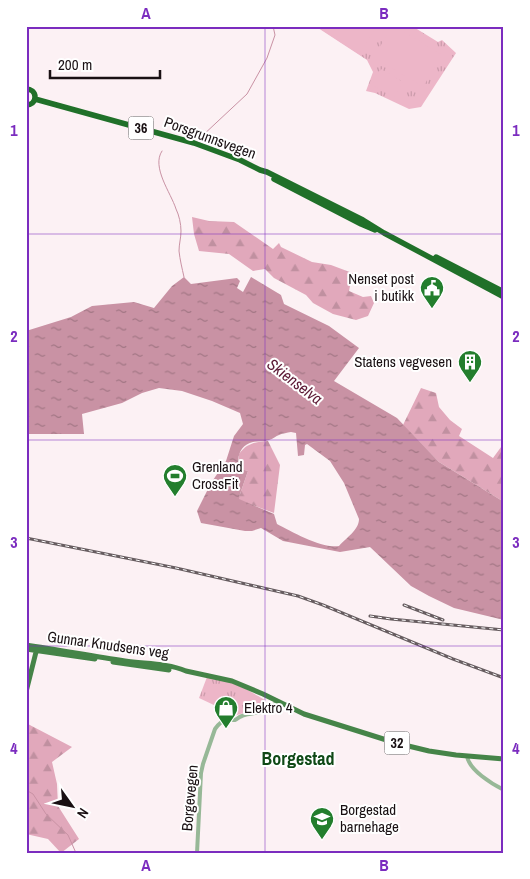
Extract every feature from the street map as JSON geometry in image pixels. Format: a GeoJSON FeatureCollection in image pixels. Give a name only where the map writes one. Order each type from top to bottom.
{"type":"FeatureCollection","features":[{"type":"Feature","properties":{"kind":"highway"},"geometry":{"type":"LineString","coordinates":[[26,89],[33,91],[35,95],[32,104],[26,105]]}},
{"type":"Feature","properties":{"kind":"highway","name":"Porsgrunnsvegen"},"geometry":{"type":"LineString","coordinates":[[35,99],[194,142],[240,160],[298,186],[504,297]]}},
{"type":"Feature","properties":{"kind":"highway","name":"Porsgrunnsvegen"},"geometry":{"type":"LineString","coordinates":[[417,250],[446,262],[504,292]]}},
{"type":"Feature","properties":{"kind":"main road","name":"Gunnar Knudsens veg"},"geometry":{"type":"LineString","coordinates":[[26,645],[36,649]]}},
{"type":"Feature","properties":{"kind":"main road","name":"Gunnar Knudsens veg"},"geometry":{"type":"LineString","coordinates":[[26,649],[36,649],[135,666],[186,671],[232,681],[294,712],[410,747],[467,756],[504,758]]}},
{"type":"Feature","properties":{"kind":"main road"},"geometry":{"type":"LineString","coordinates":[[26,692],[36,649]]}},
{"type":"Feature","properties":{"kind":"street","name":"Borgevegen"},"geometry":{"type":"LineString","coordinates":[[197,853],[201,773],[215,729],[218,724],[226,719],[236,720],[244,715],[272,708],[276,703]]}},
{"type":"Feature","properties":{"kind":"street"},"geometry":{"type":"LineString","coordinates":[[467,756],[471,766],[504,790]]}},
{"type":"Feature","properties":{"kind":"green space"},"geometry":{"type":"Polygon","coordinates":[[[315,26],[412,26],[438,42],[442,40],[456,53],[421,107],[409,109],[375,93],[366,91],[373,72],[367,60],[315,26]]]}},
{"type":"Feature","properties":{"kind":"green space"},"geometry":{"type":"Polygon","coordinates":[[[316,26],[377,26],[359,54],[316,26]]]}},
{"type":"Feature","properties":{"kind":"green space"},"geometry":{"type":"Polygon","coordinates":[[[392,26],[395,26],[442,55],[423,87],[374,57],[392,26]]]}},
{"type":"Feature","properties":{"kind":"green space"},"geometry":{"type":"Polygon","coordinates":[[[381,69],[403,82],[394,97],[372,85],[381,69]]]}},
{"type":"Feature","properties":{"kind":"green space"},"geometry":{"type":"Polygon","coordinates":[[[192,217],[209,221],[234,222],[273,249],[279,243],[281,247],[312,262],[331,265],[355,274],[357,278],[350,286],[349,291],[363,297],[371,296],[374,303],[368,316],[356,320],[333,314],[313,303],[306,295],[274,278],[265,269],[253,271],[229,254],[199,251],[192,217]]]}},
{"type":"Feature","properties":{"kind":"green space"},"geometry":{"type":"Polygon","coordinates":[[[421,388],[436,393],[439,407],[450,420],[462,429],[459,436],[493,458],[504,443],[504,502],[439,462],[403,425],[421,388]]]}},
{"type":"Feature","properties":{"kind":"green space"},"geometry":{"type":"Polygon","coordinates":[[[268,441],[280,465],[274,513],[239,500],[248,471],[241,469],[239,454],[245,447],[268,441]]]}},
{"type":"Feature","properties":{"kind":"green space"},"geometry":{"type":"Polygon","coordinates":[[[207,677],[232,683],[246,689],[265,700],[265,702],[263,706],[256,710],[233,716],[227,715],[216,706],[199,698],[207,677]]]}},
{"type":"Feature","properties":{"kind":"green space"},"geometry":{"type":"Polygon","coordinates":[[[26,723],[72,747],[52,762],[57,784],[58,806],[79,839],[61,853],[48,839],[26,834],[26,723]]]}},
{"type":"Feature","properties":{"kind":"water","name":"Skienselva"},"geometry":{"type":"Polygon","coordinates":[[[184,277],[191,284],[237,278],[240,281],[237,288],[243,292],[251,277],[281,295],[284,304],[329,326],[359,348],[334,381],[397,418],[439,462],[504,502],[504,620],[454,608],[429,596],[411,586],[370,547],[340,552],[283,541],[261,528],[245,531],[201,523],[197,511],[211,483],[226,461],[234,436],[243,424],[240,413],[212,401],[182,391],[159,388],[142,393],[122,403],[82,414],[84,434],[26,434],[26,331],[71,317],[92,306],[134,302],[154,308],[172,286],[184,277]],[[284,433],[267,441],[253,442],[242,449],[239,456],[239,465],[241,469],[248,471],[239,499],[274,514],[277,524],[299,535],[325,545],[339,546],[355,530],[359,519],[344,483],[330,461],[307,444],[305,445],[304,455],[298,456],[296,433],[284,433]]]}},
{"type":"Feature","properties":{"kind":"waterway"},"geometry":{"type":"LineString","coordinates":[[201,137],[247,94],[267,58],[275,35],[273,26]]}},
{"type":"Feature","properties":{"kind":"waterway"},"geometry":{"type":"LineString","coordinates":[[162,151],[159,157],[160,172],[177,211],[180,223],[179,251],[184,277]]}},
{"type":"Feature","properties":{"kind":"waterway"},"geometry":{"type":"LineString","coordinates":[[26,790],[33,794],[46,814],[68,835],[76,853]]}},
{"type":"Feature","properties":{"kind":"railway"},"geometry":{"type":"LineString","coordinates":[[26,538],[176,568],[298,596],[504,678]]}},
{"type":"Feature","properties":{"kind":"railway"},"geometry":{"type":"LineString","coordinates":[[404,605],[443,620]]}},
{"type":"Feature","properties":{"kind":"railway"},"geometry":{"type":"LineString","coordinates":[[370,616],[504,630]]}},
{"type":"Feature","properties":{"kind":"place","name":"Nenset post i butikk"},"geometry":{"type":"Point","coordinates":[432,309]}},
{"type":"Feature","properties":{"kind":"place","name":"Statens vegvesen"},"geometry":{"type":"Point","coordinates":[470,383]}},
{"type":"Feature","properties":{"kind":"place","name":"Grenland CrossFit"},"geometry":{"type":"Point","coordinates":[175,497]}},
{"type":"Feature","properties":{"kind":"place","name":"Elektro 4"},"geometry":{"type":"Point","coordinates":[226,729]}},
{"type":"Feature","properties":{"kind":"place","name":"Borgestad barnehage"},"geometry":{"type":"Point","coordinates":[322,840]}},
{"type":"Feature","properties":{"kind":"district","name":"Borgestad"},"geometry":{"type":"Point","coordinates":[298,759]}}]}
